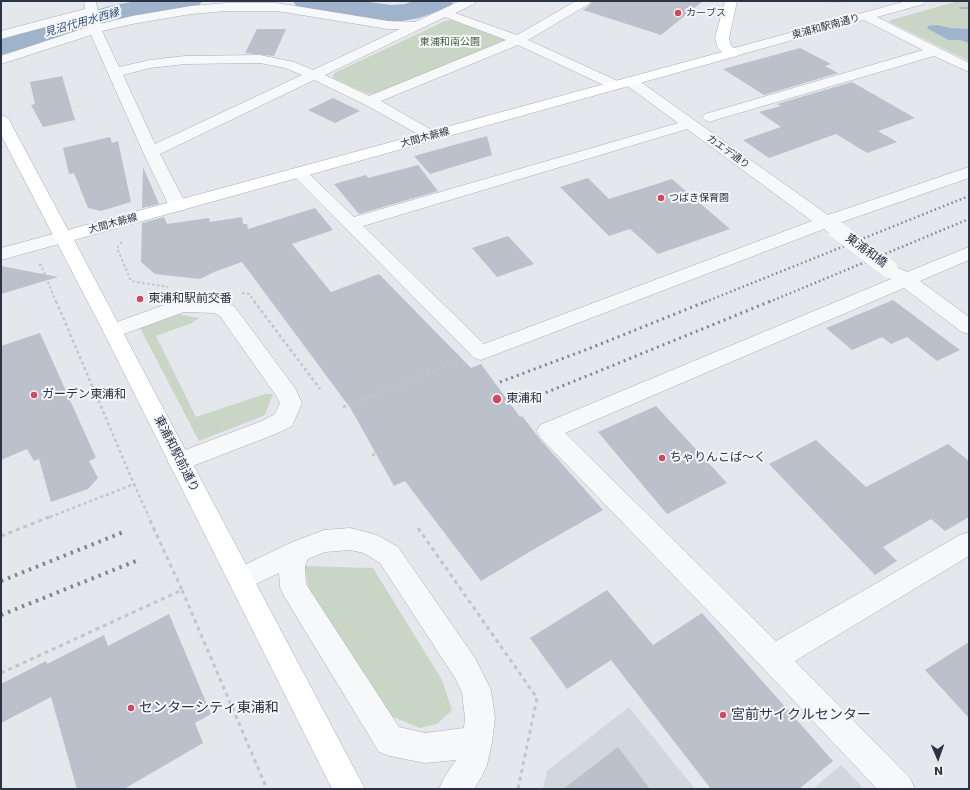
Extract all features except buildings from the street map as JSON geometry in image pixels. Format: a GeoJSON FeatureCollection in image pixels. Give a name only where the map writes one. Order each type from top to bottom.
{"type":"FeatureCollection","features":[{"type":"Feature","properties":{"kind":"main road"},"geometry":{"type":"LineString","coordinates":[[731,1],[722,38],[725,48],[732,53]]}},
{"type":"Feature","properties":{"kind":"main road","name":"大間木蕨線"},"geometry":{"type":"LineString","coordinates":[[64,237],[732,53]]}},
{"type":"Feature","properties":{"kind":"main road","name":"東浦和駅前通り"},"geometry":{"type":"LineString","coordinates":[[1,120],[113,331],[349,789]]}},
{"type":"Feature","properties":{"kind":"street"},"geometry":{"type":"LineString","coordinates":[[152,152],[470,1]]}},
{"type":"Feature","properties":{"kind":"street"},"geometry":{"type":"LineString","coordinates":[[369,101],[518,40],[585,1]]}},
{"type":"Feature","properties":{"kind":"street","name":"東浦和駅南通り"},"geometry":{"type":"LineString","coordinates":[[732,53],[920,1]]}},
{"type":"Feature","properties":{"kind":"street"},"geometry":{"type":"LineString","coordinates":[[1,35],[92,16],[155,16],[191,10],[226,7],[277,7],[388,25],[416,26]]}},
{"type":"Feature","properties":{"kind":"street","name":"カエデ通り"},"geometry":{"type":"LineString","coordinates":[[445,13],[518,40],[622,84],[688,124],[832,226]]}},
{"type":"Feature","properties":{"kind":"street"},"geometry":{"type":"LineString","coordinates":[[1,60],[92,16]]}},
{"type":"Feature","properties":{"kind":"street"},"geometry":{"type":"LineString","coordinates":[[92,16],[114,72],[178,206]]}},
{"type":"Feature","properties":{"kind":"street"},"geometry":{"type":"LineString","coordinates":[[865,16],[969,68]]}},
{"type":"Feature","properties":{"kind":"street"},"geometry":{"type":"LineString","coordinates":[[710,117],[935,51]]}},
{"type":"Feature","properties":{"kind":"street"},"geometry":{"type":"LineString","coordinates":[[114,72],[150,64],[185,60],[260,59],[289,65],[314,75],[369,101],[432,136]]}},
{"type":"Feature","properties":{"kind":"street"},"geometry":{"type":"LineString","coordinates":[[351,224],[688,124]]}},
{"type":"Feature","properties":{"kind":"street"},"geometry":{"type":"LineString","coordinates":[[299,172],[481,353],[832,226],[969,172]]}},
{"type":"Feature","properties":{"kind":"street","name":"東浦和橋"},"geometry":{"type":"LineString","coordinates":[[832,226],[897,274]]}},
{"type":"Feature","properties":{"kind":"street"},"geometry":{"type":"LineString","coordinates":[[1,254],[64,237]]}},
{"type":"Feature","properties":{"kind":"street"},"geometry":{"type":"LineString","coordinates":[[899,789],[773,658],[548,431],[897,274],[969,253]]}},
{"type":"Feature","properties":{"kind":"street"},"geometry":{"type":"LineString","coordinates":[[897,274],[969,327]]}},
{"type":"Feature","properties":{"kind":"street"},"geometry":{"type":"LineString","coordinates":[[113,331],[182,306],[194,305],[216,307],[227,311],[287,394],[291,403],[284,420],[270,427],[180,462]]}},
{"type":"Feature","properties":{"kind":"street"},"geometry":{"type":"LineString","coordinates":[[241,579],[299,551],[324,542],[350,539],[368,543],[389,555],[466,668],[476,690],[480,718],[477,742],[471,765],[455,789]]}},
{"type":"Feature","properties":{"kind":"street"},"geometry":{"type":"LineString","coordinates":[[773,658],[969,543]]}},
{"type":"Feature","properties":{"kind":"street"},"geometry":{"type":"LineString","coordinates":[[299,551],[292,566],[293,587],[390,741],[425,748],[477,742]]}},
{"type":"Feature","properties":{"kind":"path"},"geometry":{"type":"LineString","coordinates":[[769,1],[774,1]]}},
{"type":"Feature","properties":{"kind":"path"},"geometry":{"type":"LineString","coordinates":[[34,265],[41,265],[134,484],[182,590],[267,789]]}},
{"type":"Feature","properties":{"kind":"path"},"geometry":{"type":"LineString","coordinates":[[343,407],[481,353]]}},
{"type":"Feature","properties":{"kind":"path"},"geometry":{"type":"LineString","coordinates":[[1,536],[134,484]]}},
{"type":"Feature","properties":{"kind":"path"},"geometry":{"type":"LineString","coordinates":[[418,528],[537,698],[518,789]]}},
{"type":"Feature","properties":{"kind":"path"},"geometry":{"type":"LineString","coordinates":[[1,672],[182,590]]}},
{"type":"Feature","properties":{"kind":"shaded area"},"geometry":{"type":"Polygon","coordinates":[[[629,707],[695,789],[543,789],[547,771],[629,707]]]}},
{"type":"Feature","properties":{"kind":"shaded area"},"geometry":{"type":"Polygon","coordinates":[[[841,765],[864,789],[813,789],[841,765]]]}},
{"type":"Feature","properties":{"kind":"green space"},"geometry":{"type":"Polygon","coordinates":[[[958,1],[969,1],[969,61],[888,21],[958,1]]]}},
{"type":"Feature","properties":{"kind":"green space","name":"東浦和南公園"},"geometry":{"type":"Polygon","coordinates":[[[452,20],[504,39],[505,42],[376,93],[368,94],[333,78],[334,73],[445,21],[452,20]]]}},
{"type":"Feature","properties":{"kind":"green space"},"geometry":{"type":"Polygon","coordinates":[[[173,313],[199,318],[192,323],[156,336],[196,417],[265,394],[273,394],[265,415],[199,441],[139,326],[173,313]]]}},
{"type":"Feature","properties":{"kind":"green space"},"geometry":{"type":"Polygon","coordinates":[[[304,566],[373,568],[442,680],[452,710],[437,724],[420,728],[379,711],[310,593],[304,566]]]}},
{"type":"Feature","properties":{"kind":"water"},"geometry":{"type":"Polygon","coordinates":[[[937,25],[950,28],[969,29],[969,43],[960,40],[949,40],[928,29],[927,26],[937,25]]]}},
{"type":"Feature","properties":{"kind":"waterway","name":"見沼代用水西縁"},"geometry":{"type":"LineString","coordinates":[[1,46],[120,12],[188,1]]}},
{"type":"Feature","properties":{"kind":"waterway","name":"見沼代用水西縁"},"geometry":{"type":"LineString","coordinates":[[307,1],[391,14],[409,12],[440,1]]}},
{"type":"Feature","properties":{"kind":"waterway"},"geometry":{"type":"LineString","coordinates":[[961,8],[969,8]]}},
{"type":"Feature","properties":{"kind":"railway"},"geometry":{"type":"LineString","coordinates":[[705,302],[969,196]]}},
{"type":"Feature","properties":{"kind":"railway"},"geometry":{"type":"LineString","coordinates":[[769,302],[969,219]]}},
{"type":"Feature","properties":{"kind":"railway"},"geometry":{"type":"LineString","coordinates":[[500,382],[588,349],[707,301]]}},
{"type":"Feature","properties":{"kind":"railway"},"geometry":{"type":"LineString","coordinates":[[518,404],[771,301]]}},
{"type":"Feature","properties":{"kind":"railway"},"geometry":{"type":"LineString","coordinates":[[1,581],[126,531]]}},
{"type":"Feature","properties":{"kind":"railway"},"geometry":{"type":"LineString","coordinates":[[1,615],[136,561]]}},
{"type":"Feature","properties":{"kind":"place","name":"カーブス"},"geometry":{"type":"Point","coordinates":[678,13]}},
{"type":"Feature","properties":{"kind":"place","name":"つばき保育園"},"geometry":{"type":"Point","coordinates":[661,198]}},
{"type":"Feature","properties":{"kind":"place","name":"東浦和駅前交番"},"geometry":{"type":"Point","coordinates":[140,299]}},
{"type":"Feature","properties":{"kind":"place","name":"ガーデン東浦和"},"geometry":{"type":"Point","coordinates":[34,395]}},
{"type":"Feature","properties":{"kind":"place","name":"東浦和"},"geometry":{"type":"Point","coordinates":[497,399]}},
{"type":"Feature","properties":{"kind":"place","name":"ちゃりんこぱ～く"},"geometry":{"type":"Point","coordinates":[662,458]}},
{"type":"Feature","properties":{"kind":"place","name":"センターシティ東浦和"},"geometry":{"type":"Point","coordinates":[131,708]}},
{"type":"Feature","properties":{"kind":"place","name":"宮前サイクルセンター"},"geometry":{"type":"Point","coordinates":[723,715]}}]}
